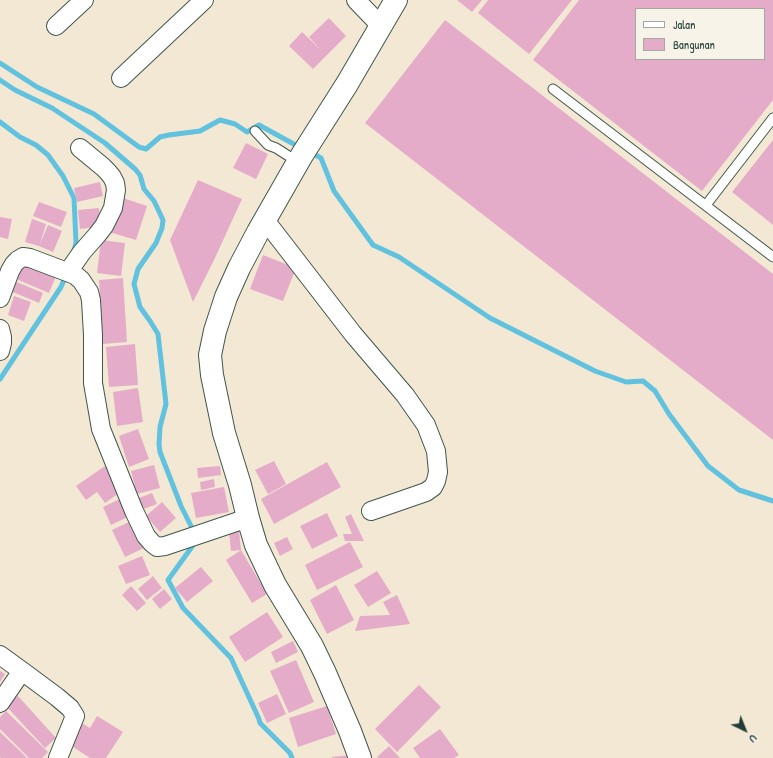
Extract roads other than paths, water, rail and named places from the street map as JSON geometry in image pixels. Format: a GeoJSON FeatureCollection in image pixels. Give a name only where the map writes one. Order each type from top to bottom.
{"type":"FeatureCollection","features":[{"type":"Feature","properties":{"kind":"street"},"geometry":{"type":"LineString","coordinates":[[56,26],[84,0]]}},
{"type":"Feature","properties":{"kind":"street"},"geometry":{"type":"LineString","coordinates":[[121,78],[204,0]]}},
{"type":"Feature","properties":{"kind":"street"},"geometry":{"type":"LineString","coordinates":[[356,0],[381,26]]}},
{"type":"Feature","properties":{"kind":"street"},"geometry":{"type":"LineString","coordinates":[[360,758],[326,673],[312,646],[275,585],[256,545],[224,432],[212,375],[210,355],[215,331],[226,297],[239,268],[303,153],[347,84],[396,0]]}},
{"type":"Feature","properties":{"kind":"street"},"geometry":{"type":"LineString","coordinates":[[66,271],[104,226],[113,208],[116,190],[112,178],[108,172],[80,148]]}},
{"type":"Feature","properties":{"kind":"street"},"geometry":{"type":"LineString","coordinates":[[265,220],[353,334],[405,395],[426,425],[436,451],[438,472],[433,487],[426,492],[371,511]]}},
{"type":"Feature","properties":{"kind":"street"},"geometry":{"type":"LineString","coordinates":[[0,298],[10,271],[14,264],[23,257],[30,258],[75,275],[81,280],[89,292],[91,300],[93,335],[93,383],[101,429],[134,511],[146,536],[152,543],[157,547],[248,518]]}},
{"type":"Feature","properties":{"kind":"street"},"geometry":{"type":"LineString","coordinates":[[0,329],[2,337],[0,351]]}},
{"type":"Feature","properties":{"kind":"street"},"geometry":{"type":"LineString","coordinates":[[0,656],[66,704],[75,716],[58,758]]}},
{"type":"Feature","properties":{"kind":"street"},"geometry":{"type":"LineString","coordinates":[[0,703],[22,671]]}},
{"type":"Feature","properties":{"kind":"lane"},"geometry":{"type":"LineString","coordinates":[[553,89],[773,257]]}},
{"type":"Feature","properties":{"kind":"lane"},"geometry":{"type":"LineString","coordinates":[[706,205],[773,118]]}},
{"type":"Feature","properties":{"kind":"lane"},"geometry":{"type":"LineString","coordinates":[[255,131],[268,145],[303,153]]}},
{"type":"Feature","properties":{"kind":"waterway"},"geometry":{"type":"LineString","coordinates":[[0,63],[37,87],[94,114],[139,147],[146,149],[160,137],[200,131],[220,120],[235,124],[247,132],[259,125],[301,148]]}},
{"type":"Feature","properties":{"kind":"waterway"},"geometry":{"type":"LineString","coordinates":[[0,80],[15,90],[52,108],[105,143],[140,175],[144,189],[154,201],[163,220],[162,228],[156,243],[138,269],[134,284],[140,307],[158,334],[166,404],[160,427],[160,452],[181,506],[195,534]]}},
{"type":"Feature","properties":{"kind":"waterway"},"geometry":{"type":"LineString","coordinates":[[0,122],[20,137],[36,145],[48,155],[63,176],[74,198],[76,243],[73,254]]}},
{"type":"Feature","properties":{"kind":"waterway"},"geometry":{"type":"LineString","coordinates":[[310,152],[321,158],[334,191],[373,245],[399,257],[490,318],[595,371],[626,382],[643,381],[655,391],[669,414],[708,466],[739,490],[773,501]]}},
{"type":"Feature","properties":{"kind":"waterway"},"geometry":{"type":"LineString","coordinates":[[0,379],[61,287],[66,275]]}},
{"type":"Feature","properties":{"kind":"waterway"},"geometry":{"type":"LineString","coordinates":[[194,542],[168,580],[183,608],[231,658],[260,723],[290,753],[292,758]]}}]}
